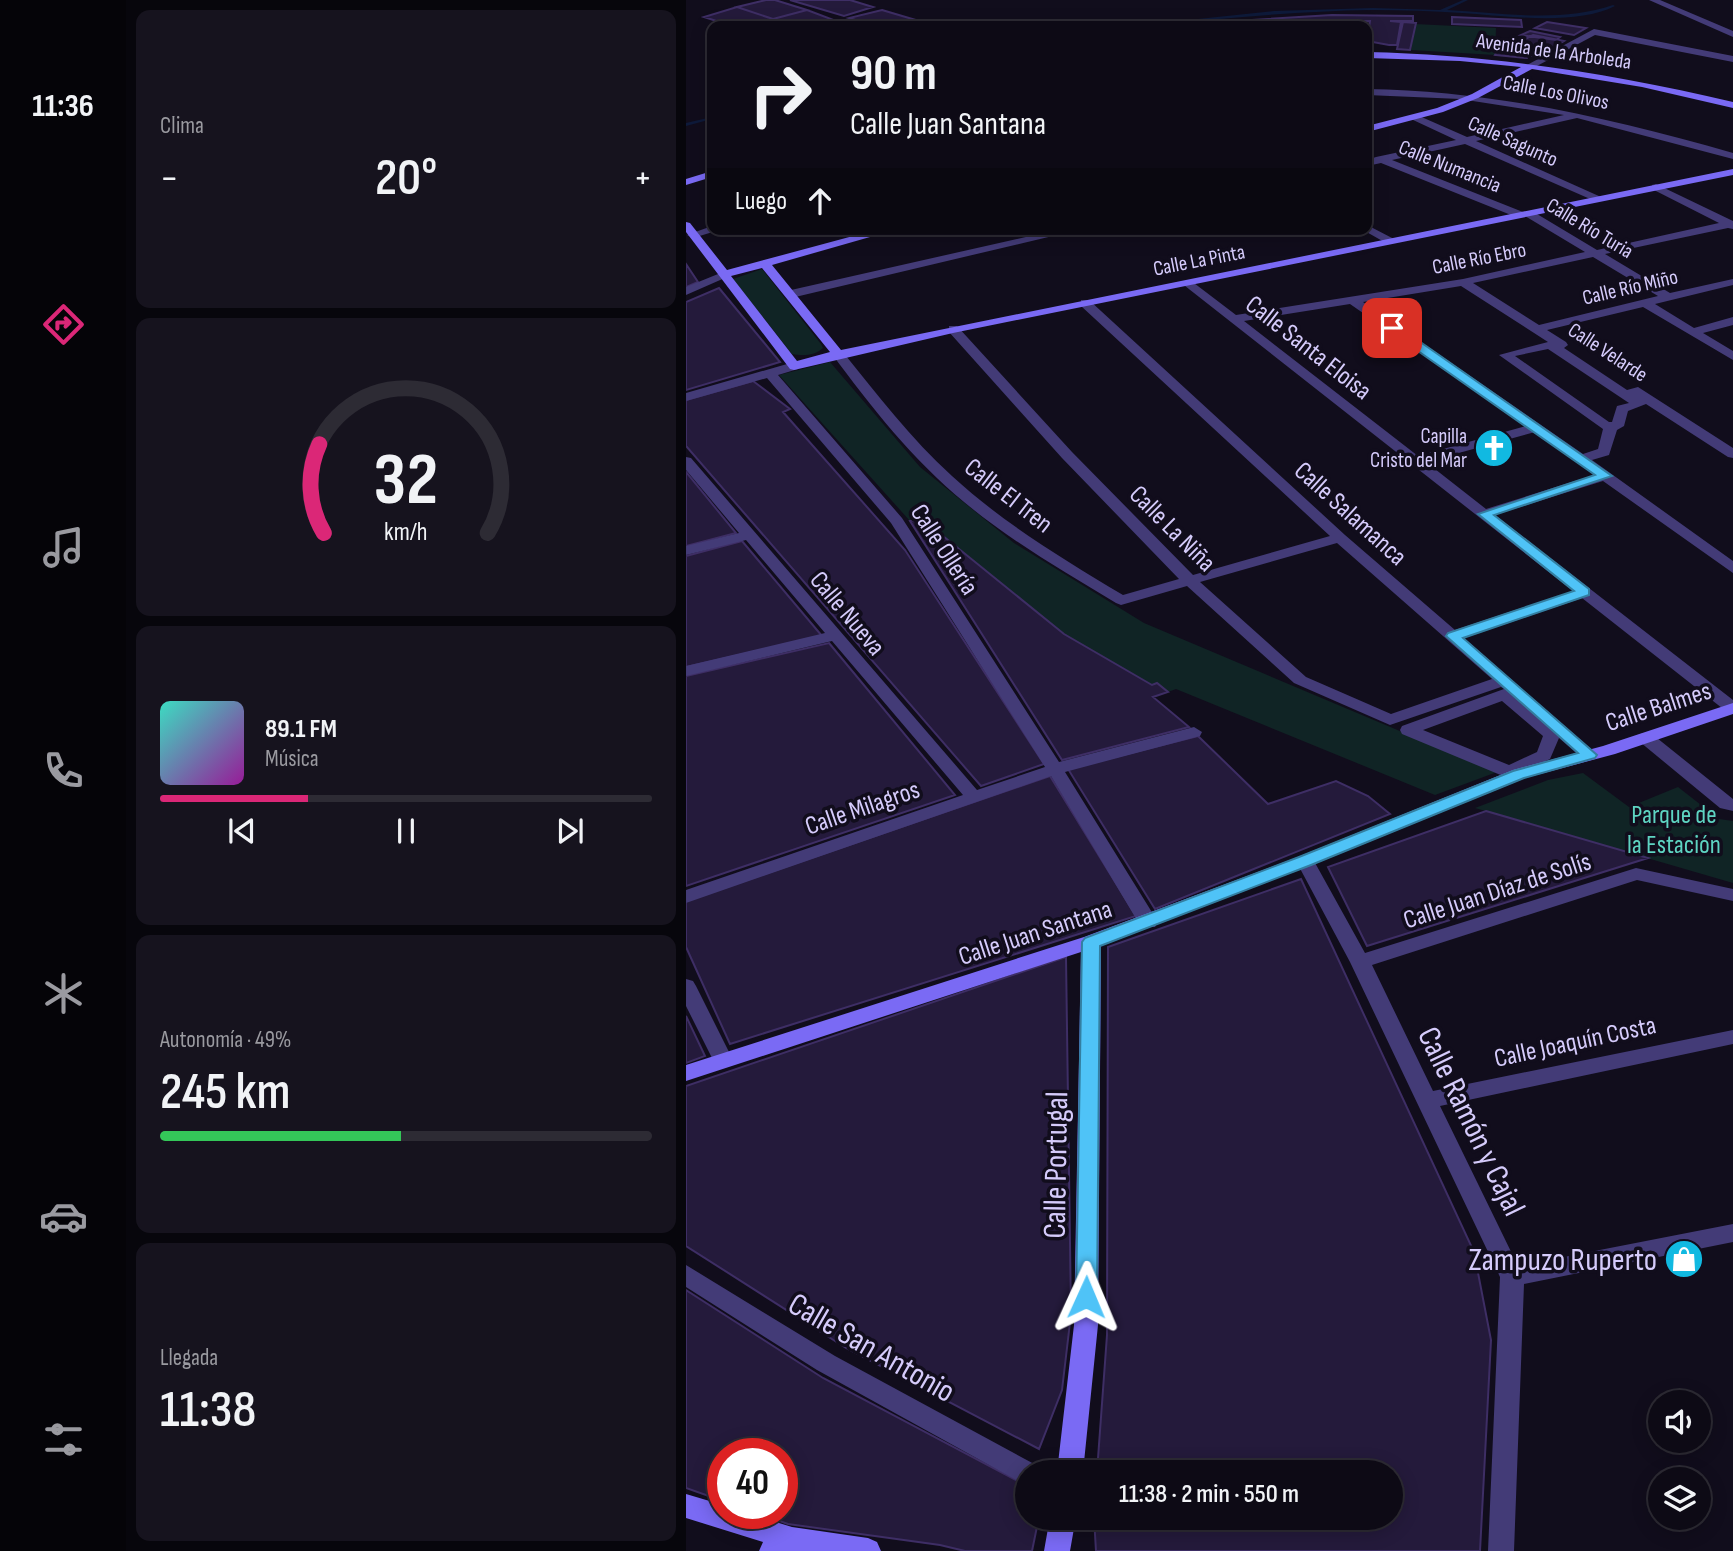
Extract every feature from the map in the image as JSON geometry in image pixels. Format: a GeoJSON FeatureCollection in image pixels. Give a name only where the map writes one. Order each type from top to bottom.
{"type":"FeatureCollection","features":[{"type":"Feature","properties":{"kind":"street"},"geometry":{"type":"LineString","coordinates":[[1653,0],[1733,34]]}},
{"type":"Feature","properties":{"kind":"street"},"geometry":{"type":"LineString","coordinates":[[1372,127],[1414,117],[1475,96],[1594,32],[1733,60]]}},
{"type":"Feature","properties":{"kind":"street","name":"Avenida de la Arboleda"},"geometry":{"type":"LineString","coordinates":[[1372,55],[1461,57],[1532,65],[1634,82],[1733,104]]}},
{"type":"Feature","properties":{"kind":"street","name":"Calle Los Olivos"},"geometry":{"type":"LineString","coordinates":[[1372,92],[1475,96],[1580,114],[1733,156]]}},
{"type":"Feature","properties":{"kind":"street"},"geometry":{"type":"LineString","coordinates":[[1372,162],[1580,114]]}},
{"type":"Feature","properties":{"kind":"street","name":"Calle Sagunto"},"geometry":{"type":"LineString","coordinates":[[1414,117],[1597,199]]}},
{"type":"Feature","properties":{"kind":"street","name":"Calle Numancia"},"geometry":{"type":"LineString","coordinates":[[1372,155],[1524,214]]}},
{"type":"Feature","properties":{"kind":"street","name":"Calle La Pinta"},"geometry":{"type":"LineString","coordinates":[[794,366],[953,329],[1733,172]]}},
{"type":"Feature","properties":{"kind":"street"},"geometry":{"type":"LineString","coordinates":[[686,182],[707,176]]}},
{"type":"Feature","properties":{"kind":"street"},"geometry":{"type":"LineString","coordinates":[[1656,187],[1731,225]]}},
{"type":"Feature","properties":{"kind":"street","name":"Calle Río Turia"},"geometry":{"type":"LineString","coordinates":[[1524,214],[1668,297]]}},
{"type":"Feature","properties":{"kind":"street","name":"Calle Río Ebro"},"geometry":{"type":"LineString","coordinates":[[1233,319],[1463,282],[1731,225]]}},
{"type":"Feature","properties":{"kind":"street"},"geometry":{"type":"LineString","coordinates":[[686,397],[794,366],[690,230]]}},
{"type":"Feature","properties":{"kind":"street"},"geometry":{"type":"LineString","coordinates":[[1372,231],[1391,241]]}},
{"type":"Feature","properties":{"kind":"street"},"geometry":{"type":"LineString","coordinates":[[686,291],[723,275],[764,262],[869,235]]}},
{"type":"Feature","properties":{"kind":"street"},"geometry":{"type":"LineString","coordinates":[[790,294],[1051,235]]}},
{"type":"Feature","properties":{"kind":"street"},"geometry":{"type":"LineString","coordinates":[[764,262],[838,354]]}},
{"type":"Feature","properties":{"kind":"street","name":"Calle Santa Eloisa"},"geometry":{"type":"LineString","coordinates":[[1186,282],[1733,708]]}},
{"type":"Feature","properties":{"kind":"street","name":"Calle Velarde"},"geometry":{"type":"LineString","coordinates":[[1463,282],[1733,454]]}},
{"type":"Feature","properties":{"kind":"street","name":"Calle Río Miño"},"geometry":{"type":"LineString","coordinates":[[1536,329],[1733,282]]}},
{"type":"Feature","properties":{"kind":"street"},"geometry":{"type":"LineString","coordinates":[[1350,299],[1537,427],[1733,568]]}},
{"type":"Feature","properties":{"kind":"street","name":"Calle Salamanca"},"geometry":{"type":"LineString","coordinates":[[1085,303],[1340,538],[1453,636],[1503,687],[1589,755]]}},
{"type":"Feature","properties":{"kind":"street"},"geometry":{"type":"LineString","coordinates":[[1644,303],[1733,356]]}},
{"type":"Feature","properties":{"kind":"street"},"geometry":{"type":"LineString","coordinates":[[1691,332],[1733,321]]}},
{"type":"Feature","properties":{"kind":"street","name":"Calle La Niña"},"geometry":{"type":"LineString","coordinates":[[953,329],[1067,455],[1189,580],[1300,680],[1390,720],[1503,687]]}},
{"type":"Feature","properties":{"kind":"street"},"geometry":{"type":"LineString","coordinates":[[1550,345],[1640,404],[1622,409],[1617,426],[1611,426],[1606,426],[1505,355],[1550,345]]}},
{"type":"Feature","properties":{"kind":"street","name":"Calle El Tren"},"geometry":{"type":"LineString","coordinates":[[838,354],[923,456],[1022,540],[1121,600],[1340,538]]}},
{"type":"Feature","properties":{"kind":"street","name":"Calle Ollería"},"geometry":{"type":"LineString","coordinates":[[770,373],[897,521],[1055,769],[1148,922]]}},
{"type":"Feature","properties":{"kind":"street"},"geometry":{"type":"LineString","coordinates":[[1581,459],[1604,452],[1611,426]]}},
{"type":"Feature","properties":{"kind":"street"},"geometry":{"type":"LineString","coordinates":[[1414,461],[1537,427]]}},
{"type":"Feature","properties":{"kind":"street","name":"Calle Nueva"},"geometry":{"type":"LineString","coordinates":[[686,461],[973,796]]}},
{"type":"Feature","properties":{"kind":"street"},"geometry":{"type":"LineString","coordinates":[[1484,514],[1605,476]]}},
{"type":"Feature","properties":{"kind":"street"},"geometry":{"type":"LineString","coordinates":[[686,551],[751,534]]}},
{"type":"Feature","properties":{"kind":"street"},"geometry":{"type":"LineString","coordinates":[[1453,636],[1584,592]]}},
{"type":"Feature","properties":{"kind":"street"},"geometry":{"type":"LineString","coordinates":[[686,671],[835,636]]}},
{"type":"Feature","properties":{"kind":"street"},"geometry":{"type":"LineString","coordinates":[[1503,687],[1552,735],[1544,755],[1509,772],[1408,730],[1447,715],[1503,687]]}},
{"type":"Feature","properties":{"kind":"street","name":"Calle Balmes"},"geometry":{"type":"LineString","coordinates":[[1454,801],[1519,775],[1646,738],[1733,708]]}},
{"type":"Feature","properties":{"kind":"street"},"geometry":{"type":"LineString","coordinates":[[1055,769],[1194,732]]}},
{"type":"Feature","properties":{"kind":"street"},"geometry":{"type":"LineString","coordinates":[[1646,738],[1726,804],[1733,805]]}},
{"type":"Feature","properties":{"kind":"street","name":"Calle Milagros"},"geometry":{"type":"LineString","coordinates":[[686,897],[1055,769]]}},
{"type":"Feature","properties":{"kind":"street","name":"Calle Juan Santana"},"geometry":{"type":"LineString","coordinates":[[686,1073],[1148,922],[1454,801]]}},
{"type":"Feature","properties":{"kind":"street","name":"Calle Ramón y Cajal"},"geometry":{"type":"LineString","coordinates":[[1305,861],[1360,962],[1512,1277],[1501,1551]]}},
{"type":"Feature","properties":{"kind":"street","name":"Calle Juan Díaz de Solís"},"geometry":{"type":"LineString","coordinates":[[1360,962],[1636,874],[1733,895]]}},
{"type":"Feature","properties":{"kind":"street","name":"Calle Portugal"},"geometry":{"type":"LineString","coordinates":[[1071,1460],[1086,1325],[1091,942]]}},
{"type":"Feature","properties":{"kind":"street"},"geometry":{"type":"LineString","coordinates":[[686,986],[723,1060]]}},
{"type":"Feature","properties":{"kind":"street","name":"Calle Joaquín Costa"},"geometry":{"type":"LineString","coordinates":[[1428,1101],[1733,1037]]}},
{"type":"Feature","properties":{"kind":"street"},"geometry":{"type":"LineString","coordinates":[[1512,1277],[1733,1233]]}},
{"type":"Feature","properties":{"kind":"street","name":"Calle San Antonio"},"geometry":{"type":"LineString","coordinates":[[686,1275],[826,1363],[1015,1466]]}},
{"type":"Feature","properties":{"kind":"street"},"geometry":{"type":"LineString","coordinates":[[690,1512],[782,1545],[868,1551]]}},
{"type":"Feature","properties":{"kind":"street"},"geometry":{"type":"LineString","coordinates":[[1057,1551],[1061,1530]]}},
{"type":"Feature","properties":{"kind":"green space"},"geometry":{"type":"Polygon","coordinates":[[[1415,24],[1496,28],[1495,55],[1411,50],[1415,24]]]}},
{"type":"Feature","properties":{"kind":"green space"},"geometry":{"type":"Polygon","coordinates":[[[762,269],[821,344],[823,348],[820,351],[808,355],[792,354],[733,279],[762,269]]]}},
{"type":"Feature","properties":{"kind":"green space"},"geometry":{"type":"Polygon","coordinates":[[[830,362],[920,467],[1014,543],[1144,623],[1497,772],[1435,795],[1176,689],[1168,692],[1157,683],[1152,685],[1064,634],[922,519],[910,521],[779,375],[830,362]]]}},
{"type":"Feature","properties":{"kind":"green space","name":"Parque de la Estación"},"geometry":{"type":"Polygon","coordinates":[[[1583,773],[1629,807],[1678,787],[1719,819],[1733,821],[1733,883],[1475,808],[1548,780],[1583,773]]]}},
{"type":"Feature","properties":{"kind":"building"},"geometry":{"type":"Polygon","coordinates":[[[775,0],[807,10],[773,19],[737,7],[775,0]]]}},
{"type":"Feature","properties":{"kind":"building"},"geometry":{"type":"Polygon","coordinates":[[[790,0],[850,0],[873,7],[844,16],[790,0]]]}},
{"type":"Feature","properties":{"kind":"building"},"geometry":{"type":"Polygon","coordinates":[[[737,7],[773,19],[716,21],[704,17],[737,7]]]}},
{"type":"Feature","properties":{"kind":"building"},"geometry":{"type":"Polygon","coordinates":[[[807,10],[831,19],[782,21],[773,19],[807,10]]]}},
{"type":"Feature","properties":{"kind":"building"},"geometry":{"type":"Polygon","coordinates":[[[882,10],[919,21],[859,21],[849,18],[882,10]]]}},
{"type":"Feature","properties":{"kind":"building"},"geometry":{"type":"Polygon","coordinates":[[[1332,15],[1413,16],[1413,21],[1390,21],[1401,22],[1397,45],[1372,42],[1372,21],[1235,21],[1332,15]]]}},
{"type":"Feature","properties":{"kind":"building"},"geometry":{"type":"Polygon","coordinates":[[[1452,17],[1521,20],[1522,27],[1452,24],[1452,17]]]}},
{"type":"Feature","properties":{"kind":"building"},"geometry":{"type":"Polygon","coordinates":[[[1403,22],[1416,23],[1410,50],[1397,49],[1403,22]]]}},
{"type":"Feature","properties":{"kind":"building"},"geometry":{"type":"Polygon","coordinates":[[[1547,22],[1586,28],[1574,35],[1535,28],[1547,22]]]}},
{"type":"Feature","properties":{"kind":"building"},"geometry":{"type":"Polygon","coordinates":[[[1530,31],[1560,37],[1556,40],[1521,35],[1530,31]]]}},
{"type":"Feature","properties":{"kind":"building"},"geometry":{"type":"Polygon","coordinates":[[[1533,35],[1564,41],[1537,57],[1504,50],[1533,35]]]}},
{"type":"Feature","properties":{"kind":"building"},"geometry":{"type":"Polygon","coordinates":[[[1498,50],[1529,55],[1527,58],[1495,55],[1498,50]]]}},
{"type":"Feature","properties":{"kind":"building"},"geometry":{"type":"Polygon","coordinates":[[[686,264],[698,282],[686,287],[686,264]]]}},
{"type":"Feature","properties":{"kind":"building"},"geometry":{"type":"Polygon","coordinates":[[[719,288],[780,362],[686,390],[686,302],[719,288]]]}},
{"type":"Feature","properties":{"kind":"building"},"geometry":{"type":"Polygon","coordinates":[[[753,381],[790,409],[783,412],[905,550],[1044,764],[981,786],[686,446],[686,400],[753,381]]]}},
{"type":"Feature","properties":{"kind":"building"},"geometry":{"type":"Polygon","coordinates":[[[686,472],[736,533],[686,546],[686,472]]]}},
{"type":"Feature","properties":{"kind":"building"},"geometry":{"type":"Polygon","coordinates":[[[922,519],[1064,634],[1152,685],[1157,683],[1168,692],[1153,697],[1189,727],[1062,760],[910,521],[922,519]]]}},
{"type":"Feature","properties":{"kind":"building"},"geometry":{"type":"Polygon","coordinates":[[[742,541],[822,636],[686,667],[686,556],[742,541]]]}},
{"type":"Feature","properties":{"kind":"building"},"geometry":{"type":"Polygon","coordinates":[[[829,643],[955,795],[686,886],[686,676],[829,643]]]}},
{"type":"Feature","properties":{"kind":"building"},"geometry":{"type":"Polygon","coordinates":[[[1198,736],[1268,804],[1336,781],[1368,796],[1390,814],[1155,909],[1068,769],[1198,736]]]}},
{"type":"Feature","properties":{"kind":"building"},"geometry":{"type":"Polygon","coordinates":[[[1050,776],[1136,916],[730,1044],[686,947],[686,901],[1050,776]]]}},
{"type":"Feature","properties":{"kind":"building"},"geometry":{"type":"Polygon","coordinates":[[[1486,811],[1648,858],[1367,946],[1328,867],[1486,811]]]}},
{"type":"Feature","properties":{"kind":"building"},"geometry":{"type":"Polygon","coordinates":[[[1301,879],[1474,1252],[1491,1340],[1480,1551],[1096,1551],[1095,1530],[1403,1530],[1403,1460],[1098,1460],[1107,1335],[1108,947],[1301,879]]]}},
{"type":"Feature","properties":{"kind":"building"},"geometry":{"type":"Polygon","coordinates":[[[1066,957],[1071,1314],[1062,1390],[1039,1449],[846,1348],[686,1246],[686,1086],[1066,957]]]}},
{"type":"Feature","properties":{"kind":"building"},"geometry":{"type":"Polygon","coordinates":[[[686,1016],[705,1056],[686,1063],[686,1016]]]}},
{"type":"Feature","properties":{"kind":"building"},"geometry":{"type":"Polygon","coordinates":[[[686,1290],[823,1378],[1015,1480],[1015,1530],[1036,1530],[1032,1551],[965,1551],[940,1545],[798,1525],[798,1438],[707,1438],[707,1495],[686,1488],[686,1290]]]}},
{"type":"Feature","properties":{"kind":"waterway"},"geometry":{"type":"LineString","coordinates":[[1183,21],[1274,12],[1373,9],[1441,11],[1466,0]]}},
{"type":"Feature","properties":{"kind":"waterway"},"geometry":{"type":"LineString","coordinates":[[1446,11],[1557,16],[1580,15],[1613,6]]}},
{"type":"Feature","properties":{"kind":"waterway"},"geometry":{"type":"LineString","coordinates":[[686,125],[707,119]]}},
{"type":"Feature","properties":{"kind":"place","name":"Capilla Cristo del Mar"},"geometry":{"type":"Point","coordinates":[1494,448]}},
{"type":"Feature","properties":{"kind":"place","name":"Zampuzo Ruperto"},"geometry":{"type":"Point","coordinates":[1684,1259]}},
{"type":"Feature","properties":{"kind":"route"},"geometry":{"type":"LineString","coordinates":[[1086,1297],[1091,942],[1305,861],[1519,775],[1589,755],[1453,636],[1584,592],[1484,514],[1605,476],[1392,328]]}}]}
